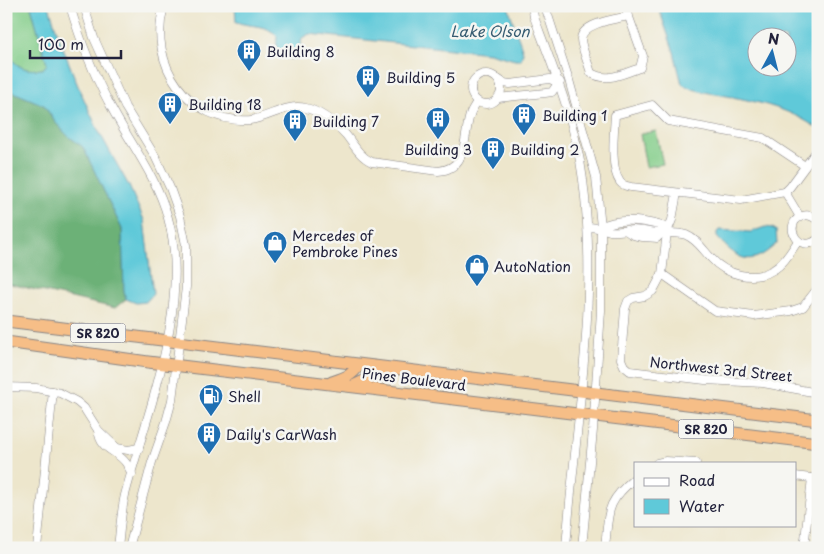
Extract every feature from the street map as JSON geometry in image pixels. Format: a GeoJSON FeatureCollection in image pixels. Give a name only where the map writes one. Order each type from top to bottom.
{"type":"FeatureCollection","features":[{"type":"Feature","properties":{"kind":"highway","name":"Pines Boulevard"},"geometry":{"type":"LineString","coordinates":[[6,321],[818,420]]}},
{"type":"Feature","properties":{"kind":"highway","name":"Pines Boulevard"},"geometry":{"type":"LineString","coordinates":[[6,342],[162,363],[818,443]]}},
{"type":"Feature","properties":{"kind":"highway"},"geometry":{"type":"LineString","coordinates":[[328,383],[349,376],[354,373],[359,365]]}},
{"type":"Feature","properties":{"kind":"highway"},"geometry":{"type":"LineString","coordinates":[[353,386],[377,375],[397,370]]}},
{"type":"Feature","properties":{"kind":"street"},"geometry":{"type":"LineString","coordinates":[[70,6],[82,43],[108,102],[160,192],[174,246],[174,290],[162,363],[124,498],[118,548]]}},
{"type":"Feature","properties":{"kind":"street"},"geometry":{"type":"LineString","coordinates":[[84,6],[94,38],[125,107],[155,156],[170,188],[180,216],[186,245],[186,287],[166,422],[152,462],[129,548]]}},
{"type":"Feature","properties":{"kind":"street"},"geometry":{"type":"LineString","coordinates":[[164,6],[161,16],[160,38],[170,78],[190,99],[207,111],[234,119],[251,120],[285,108],[304,108],[329,118],[346,135],[366,160],[372,162],[446,171],[459,158],[466,146],[469,116],[477,101]]}},
{"type":"Feature","properties":{"kind":"street"},"geometry":{"type":"LineString","coordinates":[[532,6],[534,17],[575,137],[583,179],[588,227],[588,310],[566,548]]}},
{"type":"Feature","properties":{"kind":"street"},"geometry":{"type":"LineString","coordinates":[[545,6],[569,80],[596,177],[601,227],[601,311],[596,394],[582,548]]}},
{"type":"Feature","properties":{"kind":"street"},"geometry":{"type":"LineString","coordinates":[[625,6],[629,16],[643,56],[640,68],[606,79],[591,74],[581,40],[584,31],[590,26],[629,16]]}},
{"type":"Feature","properties":{"kind":"street"},"geometry":{"type":"LineString","coordinates":[[496,78],[501,91],[498,98],[492,103],[487,104],[477,101],[471,89],[474,80],[482,75],[487,74],[510,84],[550,79],[558,83]]}},
{"type":"Feature","properties":{"kind":"street"},"geometry":{"type":"LineString","coordinates":[[498,98],[545,94],[552,92],[558,83],[569,80]]}},
{"type":"Feature","properties":{"kind":"street"},"geometry":{"type":"LineString","coordinates":[[804,166],[763,138],[668,121],[652,105],[615,115],[613,155],[619,181],[631,188],[741,200],[785,192],[818,149]]}},
{"type":"Feature","properties":{"kind":"street"},"geometry":{"type":"LineString","coordinates":[[785,192],[800,217]]}},
{"type":"Feature","properties":{"kind":"street"},"geometry":{"type":"LineString","coordinates":[[626,230],[632,235],[657,238],[664,233],[672,220],[677,193]]}},
{"type":"Feature","properties":{"kind":"street"},"geometry":{"type":"LineString","coordinates":[[818,220],[809,215],[800,217],[796,220],[793,229],[793,233],[798,241],[810,244],[818,240]]}},
{"type":"Feature","properties":{"kind":"street"},"geometry":{"type":"LineString","coordinates":[[601,227],[610,222],[648,227]]}},
{"type":"Feature","properties":{"kind":"street"},"geometry":{"type":"LineString","coordinates":[[588,227],[601,227],[611,231],[663,226],[662,274],[715,311],[754,316],[791,311],[803,307],[818,288]]}},
{"type":"Feature","properties":{"kind":"street"},"geometry":{"type":"LineString","coordinates":[[664,233],[687,236],[702,245],[710,258],[724,270],[740,276],[756,276],[773,270],[784,261],[798,241]]}},
{"type":"Feature","properties":{"kind":"street","name":"Northwest 3rd Street"},"geometry":{"type":"LineString","coordinates":[[662,274],[653,291],[628,301],[621,359],[624,366],[630,371],[705,380],[763,383],[818,393]]}},
{"type":"Feature","properties":{"kind":"street"},"geometry":{"type":"LineString","coordinates":[[6,386],[52,391],[69,397],[84,408],[98,430],[117,448],[128,450],[139,448]]}},
{"type":"Feature","properties":{"kind":"street"},"geometry":{"type":"LineString","coordinates":[[37,548],[52,391]]}},
{"type":"Feature","properties":{"kind":"street"},"geometry":{"type":"LineString","coordinates":[[98,430],[101,441],[107,449],[124,460],[132,470]]}},
{"type":"Feature","properties":{"kind":"street"},"geometry":{"type":"LineString","coordinates":[[132,470],[142,461],[152,462]]}},
{"type":"Feature","properties":{"kind":"street"},"geometry":{"type":"LineString","coordinates":[[662,462],[681,462]]}},
{"type":"Feature","properties":{"kind":"street"},"geometry":{"type":"LineString","coordinates":[[796,476],[815,478],[804,548]]}},
{"type":"Feature","properties":{"kind":"street"},"geometry":{"type":"LineString","coordinates":[[606,548],[610,507],[618,493],[634,479]]}},
{"type":"Feature","properties":{"kind":"green space"},"geometry":{"type":"Polygon","coordinates":[[[6,6],[31,6],[47,64],[43,69],[26,69],[6,53],[6,6]]]}},
{"type":"Feature","properties":{"kind":"green space"},"geometry":{"type":"Polygon","coordinates":[[[6,89],[44,105],[55,122],[67,135],[83,147],[122,229],[124,292],[126,299],[115,308],[6,283],[6,89]]]}},
{"type":"Feature","properties":{"kind":"green space"},"geometry":{"type":"Polygon","coordinates":[[[656,131],[663,164],[646,167],[640,134],[656,131]]]}},
{"type":"Feature","properties":{"kind":"water"},"geometry":{"type":"Polygon","coordinates":[[[31,6],[49,6],[59,38],[78,86],[98,130],[129,186],[144,220],[153,294],[146,302],[136,303],[126,299],[124,292],[122,229],[83,147],[67,135],[55,122],[44,105],[6,89],[6,53],[14,62],[26,69],[43,69],[47,64],[31,6]]]}},
{"type":"Feature","properties":{"kind":"water","name":"Lake Olson"},"geometry":{"type":"Polygon","coordinates":[[[235,6],[508,6],[523,52],[521,60],[515,60],[489,53],[309,34],[302,38],[300,49],[294,59],[288,59],[278,54],[277,36],[273,32],[268,29],[236,22],[235,6]]]}},
{"type":"Feature","properties":{"kind":"water"},"geometry":{"type":"Polygon","coordinates":[[[658,6],[818,6],[818,129],[797,116],[774,107],[698,91],[682,84],[674,52],[658,6]]]}},
{"type":"Feature","properties":{"kind":"water"},"geometry":{"type":"Polygon","coordinates":[[[765,227],[776,230],[777,243],[760,256],[752,258],[739,256],[732,252],[717,237],[719,230],[751,232],[765,227]]]}},
{"type":"Feature","properties":{"kind":"place","name":"Building 8"},"geometry":{"type":"Point","coordinates":[249,72]}},
{"type":"Feature","properties":{"kind":"place","name":"Building 5"},"geometry":{"type":"Point","coordinates":[368,98]}},
{"type":"Feature","properties":{"kind":"place","name":"Building 18"},"geometry":{"type":"Point","coordinates":[170,125]}},
{"type":"Feature","properties":{"kind":"place","name":"Building 1"},"geometry":{"type":"Point","coordinates":[524,136]}},
{"type":"Feature","properties":{"kind":"place","name":"Building 3"},"geometry":{"type":"Point","coordinates":[438,140]}},
{"type":"Feature","properties":{"kind":"place","name":"Building 7"},"geometry":{"type":"Point","coordinates":[295,142]}},
{"type":"Feature","properties":{"kind":"place","name":"Building 2"},"geometry":{"type":"Point","coordinates":[493,170]}},
{"type":"Feature","properties":{"kind":"place","name":"Mercedes of Pembroke Pines"},"geometry":{"type":"Point","coordinates":[275,264]}},
{"type":"Feature","properties":{"kind":"place","name":"AutoNation"},"geometry":{"type":"Point","coordinates":[477,287]}},
{"type":"Feature","properties":{"kind":"place","name":"Shell"},"geometry":{"type":"Point","coordinates":[211,417]}},
{"type":"Feature","properties":{"kind":"place","name":"Daily's CarWash"},"geometry":{"type":"Point","coordinates":[209,455]}}]}
